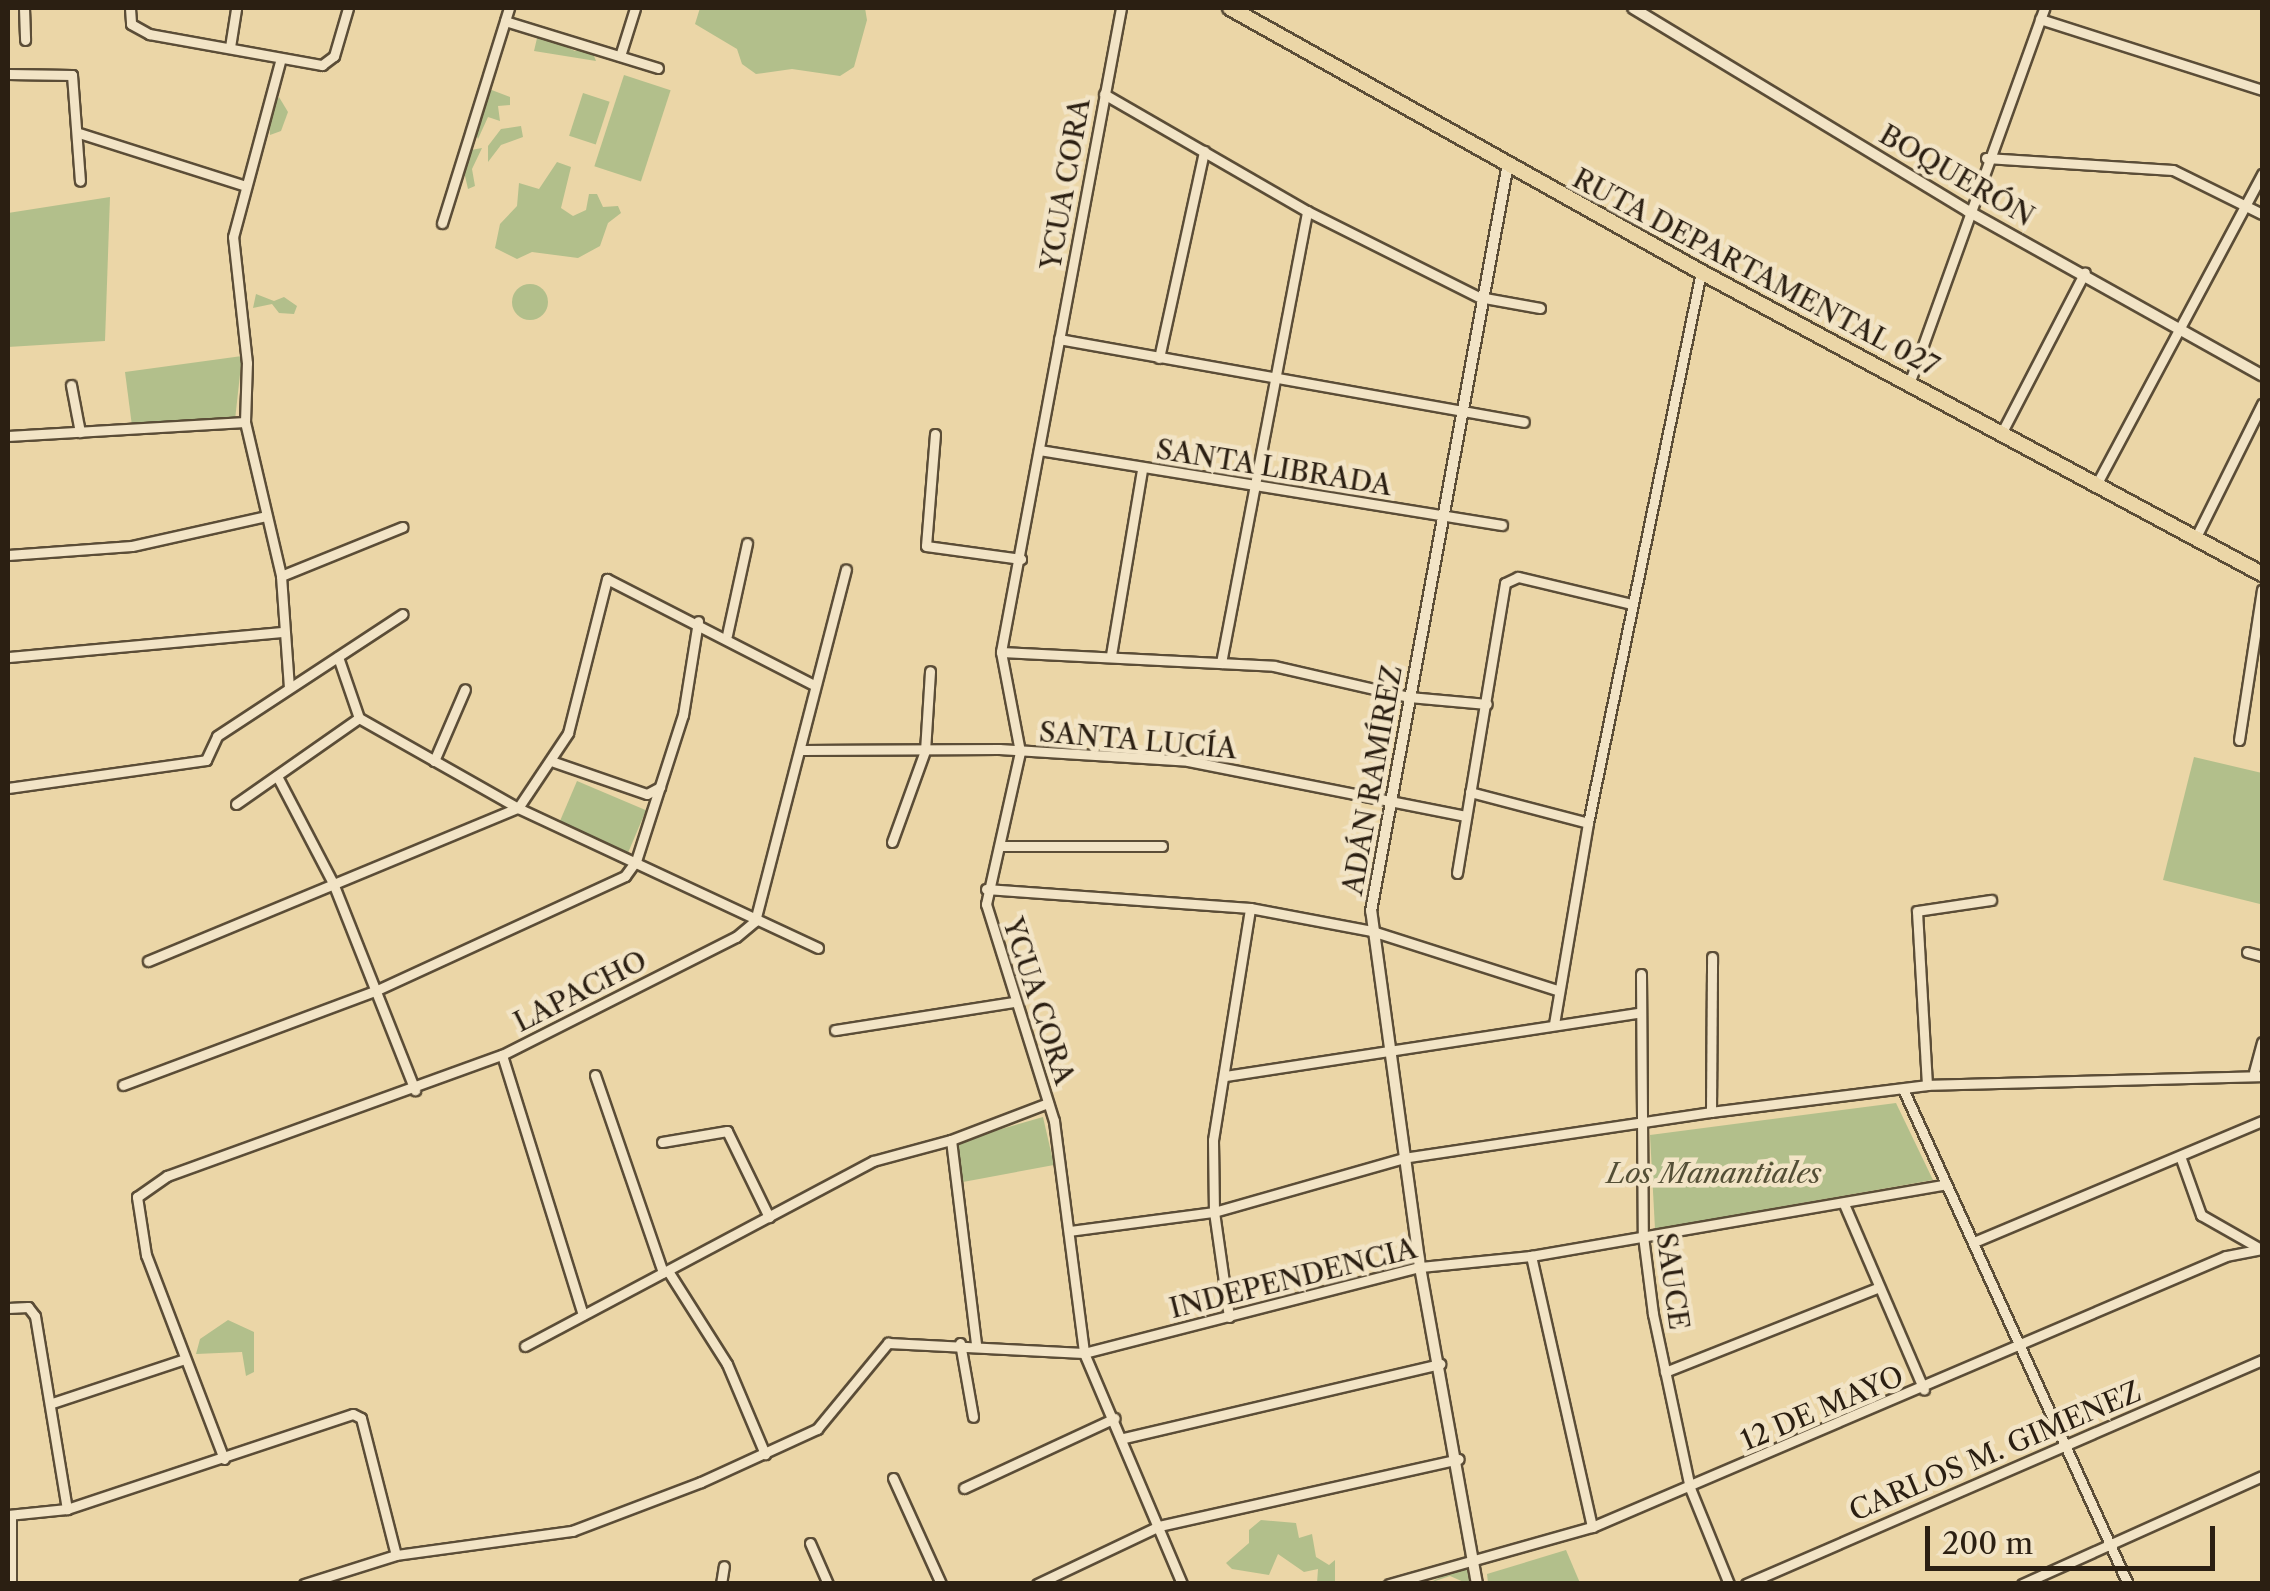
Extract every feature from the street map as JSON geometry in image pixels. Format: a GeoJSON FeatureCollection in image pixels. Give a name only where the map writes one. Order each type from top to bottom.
{"type":"FeatureCollection","features":[{"type":"Feature","properties":{"kind":"main road","name":"RUTA DEPARTAMENTAL 027"},"geometry":{"type":"LineString","coordinates":[[1230,8],[1700,272],[2262,574]]}},
{"type":"Feature","properties":{"kind":"street"},"geometry":{"type":"LineString","coordinates":[[24,8],[25,40]]}},
{"type":"Feature","properties":{"kind":"street"},"geometry":{"type":"LineString","coordinates":[[130,8],[131,24],[140,30],[322,65],[334,56],[348,8]]}},
{"type":"Feature","properties":{"kind":"street"},"geometry":{"type":"LineString","coordinates":[[230,47],[236,8]]}},
{"type":"Feature","properties":{"kind":"street"},"geometry":{"type":"LineString","coordinates":[[442,223],[509,8]]}},
{"type":"Feature","properties":{"kind":"street"},"geometry":{"type":"LineString","coordinates":[[620,56],[635,8]]}},
{"type":"Feature","properties":{"kind":"street","name":"YCUA CORA"},"geometry":{"type":"LineString","coordinates":[[1121,8],[1001,652],[1020,752],[1002,846],[986,889],[991,934],[1048,1102],[1070,1231],[1084,1353],[1124,1438],[1182,1584]]}},
{"type":"Feature","properties":{"kind":"street","name":"BOQUERÓN"},"geometry":{"type":"LineString","coordinates":[[1633,8],[1968,211],[2182,325],[2262,375]]}},
{"type":"Feature","properties":{"kind":"street"},"geometry":{"type":"LineString","coordinates":[[1908,384],[1986,158],[2044,8]]}},
{"type":"Feature","properties":{"kind":"street"},"geometry":{"type":"LineString","coordinates":[[2040,18],[2262,90]]}},
{"type":"Feature","properties":{"kind":"street"},"geometry":{"type":"LineString","coordinates":[[505,22],[658,68]]}},
{"type":"Feature","properties":{"kind":"street"},"geometry":{"type":"LineString","coordinates":[[281,58],[234,238],[247,363],[246,422],[280,576],[289,688]]}},
{"type":"Feature","properties":{"kind":"street"},"geometry":{"type":"LineString","coordinates":[[8,74],[72,75],[80,181]]}},
{"type":"Feature","properties":{"kind":"street"},"geometry":{"type":"LineString","coordinates":[[1104,94],[1307,211],[1479,297],[1540,308]]}},
{"type":"Feature","properties":{"kind":"street"},"geometry":{"type":"LineString","coordinates":[[79,133],[246,186]]}},
{"type":"Feature","properties":{"kind":"street"},"geometry":{"type":"LineString","coordinates":[[1158,358],[1204,151]]}},
{"type":"Feature","properties":{"kind":"street"},"geometry":{"type":"LineString","coordinates":[[1986,158],[2174,170],[2262,214]]}},
{"type":"Feature","properties":{"kind":"street","name":"ADÁN RAMÍREZ"},"geometry":{"type":"LineString","coordinates":[[1478,1584],[1460,1459],[1420,1267],[1372,932],[1388,804],[1463,415],[1479,297],[1508,164]]}},
{"type":"Feature","properties":{"kind":"street"},"geometry":{"type":"LineString","coordinates":[[2095,487],[2262,174]]}},
{"type":"Feature","properties":{"kind":"street"},"geometry":{"type":"LineString","coordinates":[[1222,663],[1279,380],[1307,211]]}},
{"type":"Feature","properties":{"kind":"street"},"geometry":{"type":"LineString","coordinates":[[1554,1024],[1588,823],[1700,272]]}},
{"type":"Feature","properties":{"kind":"street"},"geometry":{"type":"LineString","coordinates":[[2001,434],[2085,272]]}},
{"type":"Feature","properties":{"kind":"street"},"geometry":{"type":"LineString","coordinates":[[1059,339],[1463,415],[1524,422]]}},
{"type":"Feature","properties":{"kind":"street"},"geometry":{"type":"LineString","coordinates":[[71,385],[80,432]]}},
{"type":"Feature","properties":{"kind":"street"},"geometry":{"type":"LineString","coordinates":[[2195,539],[2262,404]]}},
{"type":"Feature","properties":{"kind":"street"},"geometry":{"type":"LineString","coordinates":[[8,436],[246,422]]}},
{"type":"Feature","properties":{"kind":"street"},"geometry":{"type":"LineString","coordinates":[[934,434],[926,546],[1021,559]]}},
{"type":"Feature","properties":{"kind":"street","name":"SANTA LIBRADA"},"geometry":{"type":"LineString","coordinates":[[1039,450],[1142,470],[1502,525]]}},
{"type":"Feature","properties":{"kind":"street"},"geometry":{"type":"LineString","coordinates":[[1111,655],[1142,470]]}},
{"type":"Feature","properties":{"kind":"street"},"geometry":{"type":"LineString","coordinates":[[8,554],[132,546],[266,516]]}},
{"type":"Feature","properties":{"kind":"street"},"geometry":{"type":"LineString","coordinates":[[280,576],[402,528]]}},
{"type":"Feature","properties":{"kind":"street"},"geometry":{"type":"LineString","coordinates":[[727,635],[747,544]]}},
{"type":"Feature","properties":{"kind":"street"},"geometry":{"type":"LineString","coordinates":[[755,921],[846,570]]}},
{"type":"Feature","properties":{"kind":"street"},"geometry":{"type":"LineString","coordinates":[[1457,873],[1504,583],[1512,578],[1631,604]]}},
{"type":"Feature","properties":{"kind":"street"},"geometry":{"type":"LineString","coordinates":[[148,962],[332,882],[518,808],[554,762],[568,733],[602,582],[620,582],[727,635],[814,685]]}},
{"type":"Feature","properties":{"kind":"street"},"geometry":{"type":"LineString","coordinates":[[2239,740],[2262,590]]}},
{"type":"Feature","properties":{"kind":"street"},"geometry":{"type":"LineString","coordinates":[[8,788],[198,763],[217,736],[403,614]]}},
{"type":"Feature","properties":{"kind":"street"},"geometry":{"type":"LineString","coordinates":[[122,1084],[374,991],[610,884],[636,862],[684,715],[698,621]]}},
{"type":"Feature","properties":{"kind":"street"},"geometry":{"type":"LineString","coordinates":[[8,657],[283,632]]}},
{"type":"Feature","properties":{"kind":"street"},"geometry":{"type":"LineString","coordinates":[[1001,652],[1274,666],[1409,697],[1487,704]]}},
{"type":"Feature","properties":{"kind":"street"},"geometry":{"type":"LineString","coordinates":[[338,658],[358,718],[518,808],[818,948]]}},
{"type":"Feature","properties":{"kind":"street"},"geometry":{"type":"LineString","coordinates":[[892,842],[925,752],[930,672]]}},
{"type":"Feature","properties":{"kind":"street"},"geometry":{"type":"LineString","coordinates":[[434,761],[465,689]]}},
{"type":"Feature","properties":{"kind":"street"},"geometry":{"type":"LineString","coordinates":[[236,804],[358,718]]}},
{"type":"Feature","properties":{"kind":"street","name":"SANTA LUCÍA"},"geometry":{"type":"LineString","coordinates":[[802,750],[1020,752],[1217,765],[1388,804],[1466,816]]}},
{"type":"Feature","properties":{"kind":"street"},"geometry":{"type":"LineString","coordinates":[[554,762],[646,794],[660,787]]}},
{"type":"Feature","properties":{"kind":"street"},"geometry":{"type":"LineString","coordinates":[[276,776],[332,882],[414,1090]]}},
{"type":"Feature","properties":{"kind":"street"},"geometry":{"type":"LineString","coordinates":[[1470,792],[1588,823]]}},
{"type":"Feature","properties":{"kind":"street"},"geometry":{"type":"LineString","coordinates":[[1002,846],[1162,846]]}},
{"type":"Feature","properties":{"kind":"street"},"geometry":{"type":"LineString","coordinates":[[986,889],[1250,908],[1372,932],[1557,990]]}},
{"type":"Feature","properties":{"kind":"street"},"geometry":{"type":"LineString","coordinates":[[1927,1085],[1918,911],[1991,900]]}},
{"type":"Feature","properties":{"kind":"street"},"geometry":{"type":"LineString","coordinates":[[1229,1317],[1214,1212],[1213,1140],[1250,908]]}},
{"type":"Feature","properties":{"kind":"street","name":"LAPACHO"},"geometry":{"type":"LineString","coordinates":[[182,1360],[134,1210],[137,1197],[154,1182],[502,1055],[736,937],[755,921]]}},
{"type":"Feature","properties":{"kind":"street"},"geometry":{"type":"LineString","coordinates":[[2247,952],[2262,956]]}},
{"type":"Feature","properties":{"kind":"street"},"geometry":{"type":"LineString","coordinates":[[1712,957],[1712,1112]]}},
{"type":"Feature","properties":{"kind":"street","name":"SAUCE"},"geometry":{"type":"LineString","coordinates":[[1641,974],[1638,1013],[1643,1236],[1665,1372],[1690,1488],[1729,1584]]}},
{"type":"Feature","properties":{"kind":"street"},"geometry":{"type":"LineString","coordinates":[[835,1030],[1014,1002]]}},
{"type":"Feature","properties":{"kind":"street"},"geometry":{"type":"LineString","coordinates":[[1225,1076],[1638,1013]]}},
{"type":"Feature","properties":{"kind":"street"},"geometry":{"type":"LineString","coordinates":[[1070,1231],[1214,1212],[1403,1158],[1712,1112],[1927,1085],[2258,1074],[2262,1042]]}},
{"type":"Feature","properties":{"kind":"street"},"geometry":{"type":"LineString","coordinates":[[502,1055],[584,1315]]}},
{"type":"Feature","properties":{"kind":"street"},"geometry":{"type":"LineString","coordinates":[[595,1075],[666,1272],[721,1352],[765,1454]]}},
{"type":"Feature","properties":{"kind":"street"},"geometry":{"type":"LineString","coordinates":[[1903,1089],[2128,1584]]}},
{"type":"Feature","properties":{"kind":"street"},"geometry":{"type":"LineString","coordinates":[[525,1346],[873,1161],[951,1140],[1048,1102]]}},
{"type":"Feature","properties":{"kind":"street"},"geometry":{"type":"LineString","coordinates":[[1974,1242],[2262,1122]]}},
{"type":"Feature","properties":{"kind":"street"},"geometry":{"type":"LineString","coordinates":[[662,1142],[726,1131],[769,1217]]}},
{"type":"Feature","properties":{"kind":"street"},"geometry":{"type":"LineString","coordinates":[[951,1140],[976,1343]]}},
{"type":"Feature","properties":{"kind":"street"},"geometry":{"type":"LineString","coordinates":[[2180,1156],[2201,1215],[2260,1248]]}},
{"type":"Feature","properties":{"kind":"street","name":"INDEPENDENCIA"},"geometry":{"type":"LineString","coordinates":[[304,1584],[396,1555],[572,1532],[701,1482],[817,1429],[879,1346],[960,1342],[1084,1353],[1420,1267],[1530,1256],[1946,1184]]}},
{"type":"Feature","properties":{"kind":"street"},"geometry":{"type":"LineString","coordinates":[[1844,1204],[1876,1288],[1924,1390]]}},
{"type":"Feature","properties":{"kind":"street","name":"12 DE MAYO"},"geometry":{"type":"LineString","coordinates":[[1389,1584],[1592,1527],[2260,1248]]}},
{"type":"Feature","properties":{"kind":"street"},"geometry":{"type":"LineString","coordinates":[[1530,1256],[1592,1527]]}},
{"type":"Feature","properties":{"kind":"street"},"geometry":{"type":"LineString","coordinates":[[1665,1372],[1876,1288]]}},
{"type":"Feature","properties":{"kind":"street"},"geometry":{"type":"LineString","coordinates":[[8,1308],[31,1309],[52,1402],[67,1509]]}},
{"type":"Feature","properties":{"kind":"street"},"geometry":{"type":"LineString","coordinates":[[960,1342],[973,1417]]}},
{"type":"Feature","properties":{"kind":"street"},"geometry":{"type":"LineString","coordinates":[[52,1402],[182,1360],[224,1458]]}},
{"type":"Feature","properties":{"kind":"street","name":"CARLOS M. GIMENEZ"},"geometry":{"type":"LineString","coordinates":[[1746,1584],[2262,1360]]}},
{"type":"Feature","properties":{"kind":"street"},"geometry":{"type":"LineString","coordinates":[[1124,1438],[1440,1364]]}},
{"type":"Feature","properties":{"kind":"street"},"geometry":{"type":"LineString","coordinates":[[11,1584],[9,1515],[67,1509],[358,1415],[396,1555]]}},
{"type":"Feature","properties":{"kind":"street"},"geometry":{"type":"LineString","coordinates":[[964,1488],[1115,1418]]}},
{"type":"Feature","properties":{"kind":"street"},"geometry":{"type":"LineString","coordinates":[[1037,1584],[1159,1526],[1460,1459]]}},
{"type":"Feature","properties":{"kind":"street"},"geometry":{"type":"LineString","coordinates":[[2022,1584],[2262,1476]]}},
{"type":"Feature","properties":{"kind":"street"},"geometry":{"type":"LineString","coordinates":[[893,1478],[942,1584]]}},
{"type":"Feature","properties":{"kind":"street"},"geometry":{"type":"LineString","coordinates":[[810,1543],[828,1584]]}},
{"type":"Feature","properties":{"kind":"street"},"geometry":{"type":"LineString","coordinates":[[721,1584],[724,1566]]}},
{"type":"Feature","properties":{"kind":"green space"},"geometry":{"type":"Polygon","coordinates":[[[700,8],[865,8],[867,20],[854,67],[840,76],[792,69],[756,74],[742,64],[737,49],[695,24],[700,8]]]}},
{"type":"Feature","properties":{"kind":"green space"},"geometry":{"type":"Polygon","coordinates":[[[538,34],[575,51],[591,48],[596,61],[534,51],[538,34]]]}},
{"type":"Feature","properties":{"kind":"green space"},"geometry":{"type":"Polygon","coordinates":[[[624,75],[671,90],[641,181],[594,166],[624,75]]]}},
{"type":"Feature","properties":{"kind":"green space"},"geometry":{"type":"Polygon","coordinates":[[[489,89],[510,97],[510,105],[498,106],[500,121],[488,117],[478,139],[472,124],[489,89]]]}},
{"type":"Feature","properties":{"kind":"green space"},"geometry":{"type":"Polygon","coordinates":[[[583,93],[610,102],[596,144],[569,136],[583,93]]]}},
{"type":"Feature","properties":{"kind":"green space"},"geometry":{"type":"Polygon","coordinates":[[[279,97],[288,112],[281,131],[270,135],[269,114],[279,97]]]}},
{"type":"Feature","properties":{"kind":"green space"},"geometry":{"type":"Polygon","coordinates":[[[521,126],[523,137],[501,145],[488,162],[488,146],[501,129],[521,126]]]}},
{"type":"Feature","properties":{"kind":"green space"},"geometry":{"type":"Polygon","coordinates":[[[482,148],[472,169],[475,186],[468,189],[462,163],[471,150],[482,148]]]}},
{"type":"Feature","properties":{"kind":"green space"},"geometry":{"type":"Polygon","coordinates":[[[557,162],[571,167],[561,208],[573,216],[586,210],[589,194],[597,194],[603,207],[618,206],[621,213],[608,223],[600,246],[578,258],[532,252],[517,259],[495,248],[500,224],[517,206],[519,183],[539,189],[557,162]]]}},
{"type":"Feature","properties":{"kind":"green space"},"geometry":{"type":"Polygon","coordinates":[[[110,197],[105,341],[8,347],[8,213],[110,197]]]}},
{"type":"Feature","properties":{"kind":"green space"},"geometry":{"type":"Polygon","coordinates":[[[530,284],[542,290],[548,302],[542,314],[530,320],[518,314],[512,302],[518,290],[530,284]]]}},
{"type":"Feature","properties":{"kind":"green space"},"geometry":{"type":"Polygon","coordinates":[[[256,294],[274,301],[284,297],[297,306],[294,314],[279,313],[272,304],[253,308],[256,294]]]}},
{"type":"Feature","properties":{"kind":"green space"},"geometry":{"type":"Polygon","coordinates":[[[242,356],[235,420],[132,426],[125,372],[242,356]]]}},
{"type":"Feature","properties":{"kind":"green space"},"geometry":{"type":"Polygon","coordinates":[[[2194,757],[2262,773],[2260,904],[2163,880],[2194,757]]]}},
{"type":"Feature","properties":{"kind":"green space"},"geometry":{"type":"Polygon","coordinates":[[[577,781],[646,810],[628,853],[559,823],[577,781]]]}},
{"type":"Feature","properties":{"kind":"green space","name":"Los Manantiales"},"geometry":{"type":"Polygon","coordinates":[[[1896,1103],[1933,1180],[1655,1229],[1650,1135],[1896,1103]]]}},
{"type":"Feature","properties":{"kind":"green space"},"geometry":{"type":"Polygon","coordinates":[[[1043,1117],[1054,1165],[963,1182],[956,1142],[1043,1117]]]}},
{"type":"Feature","properties":{"kind":"green space"},"geometry":{"type":"Polygon","coordinates":[[[228,1320],[254,1332],[254,1372],[246,1376],[242,1352],[196,1354],[200,1339],[228,1320]]]}},
{"type":"Feature","properties":{"kind":"green space"},"geometry":{"type":"Polygon","coordinates":[[[1261,1520],[1296,1523],[1299,1538],[1312,1534],[1316,1557],[1329,1565],[1335,1560],[1335,1583],[1317,1583],[1318,1569],[1304,1572],[1278,1554],[1269,1575],[1232,1569],[1226,1563],[1249,1543],[1249,1530],[1261,1520]]]}},
{"type":"Feature","properties":{"kind":"green space"},"geometry":{"type":"Polygon","coordinates":[[[1566,1550],[1580,1583],[1488,1583],[1487,1574],[1566,1550]]]}},
{"type":"Feature","properties":{"kind":"green space"},"geometry":{"type":"Polygon","coordinates":[[[1465,1565],[1474,1578],[1466,1583],[1450,1576],[1429,1583],[1465,1565]]]}}]}
